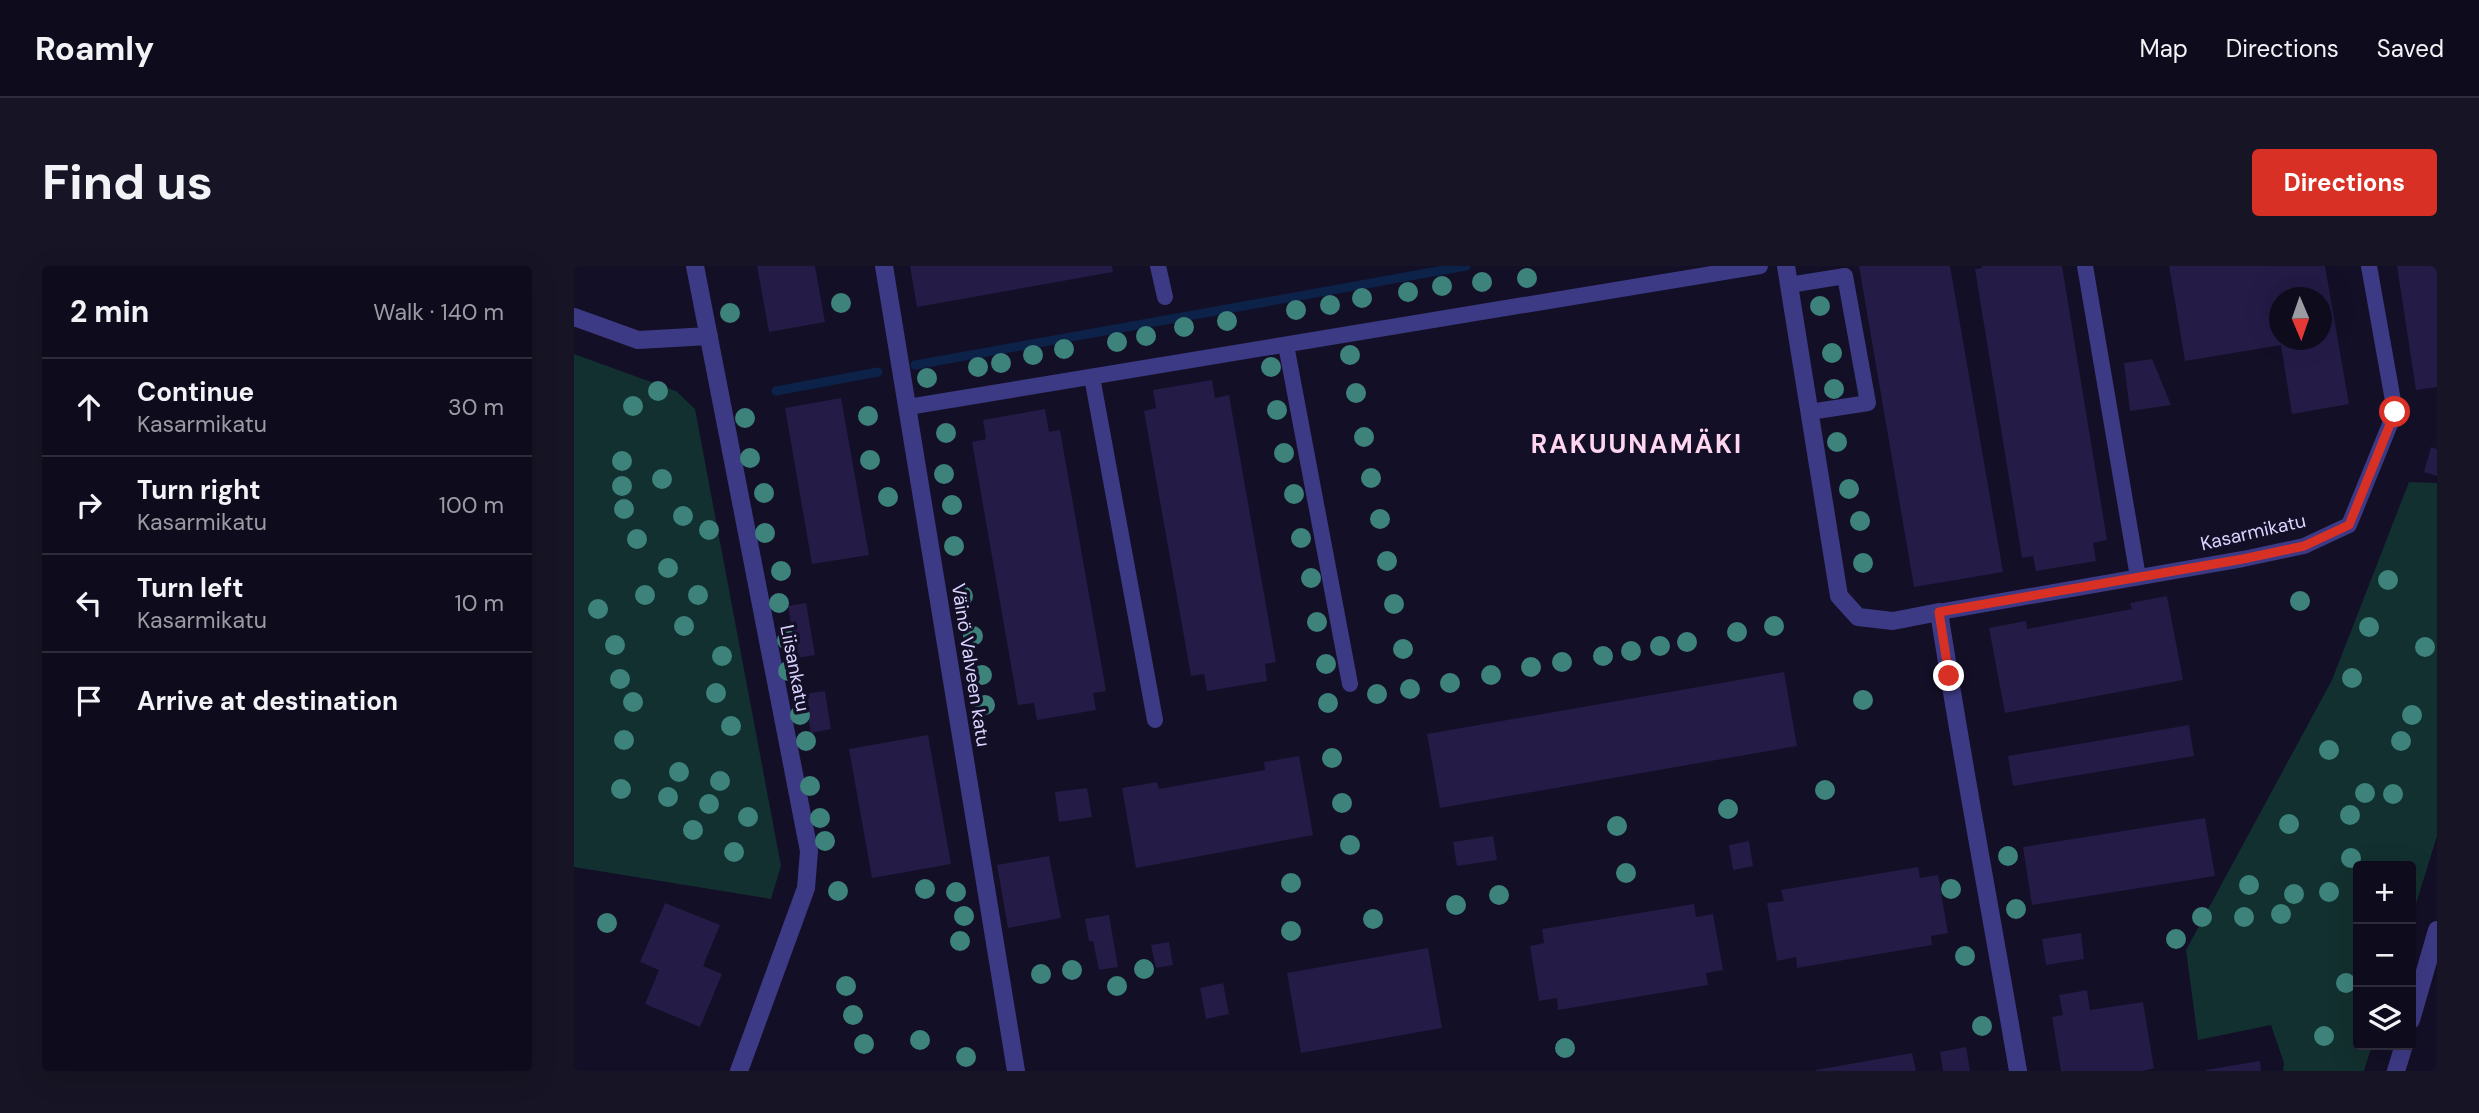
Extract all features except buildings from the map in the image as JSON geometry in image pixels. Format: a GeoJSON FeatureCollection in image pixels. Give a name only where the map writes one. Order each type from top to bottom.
{"type":"FeatureCollection","features":[{"type":"Feature","properties":{"kind":"street","name":"Liisankatu"},"geometry":{"type":"LineString","coordinates":[[695,266],[809,850],[806,888],[738,1071]]}},
{"type":"Feature","properties":{"kind":"street","name":"Väinö Valveen katu"},"geometry":{"type":"LineString","coordinates":[[884,266],[1016,1071]]}},
{"type":"Feature","properties":{"kind":"street","name":"Kasarmikatu"},"geometry":{"type":"LineString","coordinates":[[1786,266],[1839,596],[1858,617],[1894,621],[1939,612]]}},
{"type":"Feature","properties":{"kind":"street"},"geometry":{"type":"LineString","coordinates":[[574,317],[638,340],[709,336]]}},
{"type":"Feature","properties":{"kind":"street"},"geometry":{"type":"LineString","coordinates":[[1939,612],[2018,1071]]}},
{"type":"Feature","properties":{"kind":"street"},"geometry":{"type":"LineString","coordinates":[[2416,1003],[2437,930]]}},
{"type":"Feature","properties":{"kind":"street"},"geometry":{"type":"LineString","coordinates":[[2396,1071],[2402,1050]]}},
{"type":"Feature","properties":{"kind":"lane"},"geometry":{"type":"LineString","coordinates":[[1158,266],[1165,298]]}},
{"type":"Feature","properties":{"kind":"lane"},"geometry":{"type":"LineString","coordinates":[[908,407],[1760,266]]}},
{"type":"Feature","properties":{"kind":"lane"},"geometry":{"type":"LineString","coordinates":[[2085,266],[2138,577]]}},
{"type":"Feature","properties":{"kind":"lane","name":"Kasarmikatu"},"geometry":{"type":"LineString","coordinates":[[1939,612],[2304,546],[2349,525],[2395,412],[2369,266]]}},
{"type":"Feature","properties":{"kind":"lane"},"geometry":{"type":"LineString","coordinates":[[1789,285],[1846,276],[1868,403],[1810,412]]}},
{"type":"Feature","properties":{"kind":"lane"},"geometry":{"type":"LineString","coordinates":[[1286,345],[1350,684]]}},
{"type":"Feature","properties":{"kind":"lane"},"geometry":{"type":"LineString","coordinates":[[1091,377],[1155,720]]}},
{"type":"Feature","properties":{"kind":"green space"},"geometry":{"type":"Polygon","coordinates":[[[574,354],[676,391],[695,409],[781,866],[771,899],[574,867],[574,354]]]}},
{"type":"Feature","properties":{"kind":"green space"},"geometry":{"type":"Polygon","coordinates":[[[2409,482],[2437,483],[2437,836],[2416,904],[2416,861],[2353,861],[2353,1050],[2370,1050],[2364,1071],[2283,1071],[2284,1063],[2271,1025],[2198,1040],[2186,950],[2332,680],[2409,482]]]}},
{"type":"Feature","properties":{"kind":"waterway"},"geometry":{"type":"LineString","coordinates":[[915,365],[1466,266]]}},
{"type":"Feature","properties":{"kind":"waterway"},"geometry":{"type":"LineString","coordinates":[[776,391],[878,372]]}},
{"type":"Feature","properties":{"kind":"district","name":"RAKUUNAMÄKI"},"geometry":{"type":"Point","coordinates":[1637,444]}},
{"type":"Feature","properties":{"kind":"route"},"geometry":{"type":"LineString","coordinates":[[1949,676],[1939,612],[2243,559],[2304,546],[2349,525],[2395,412]]}}]}
